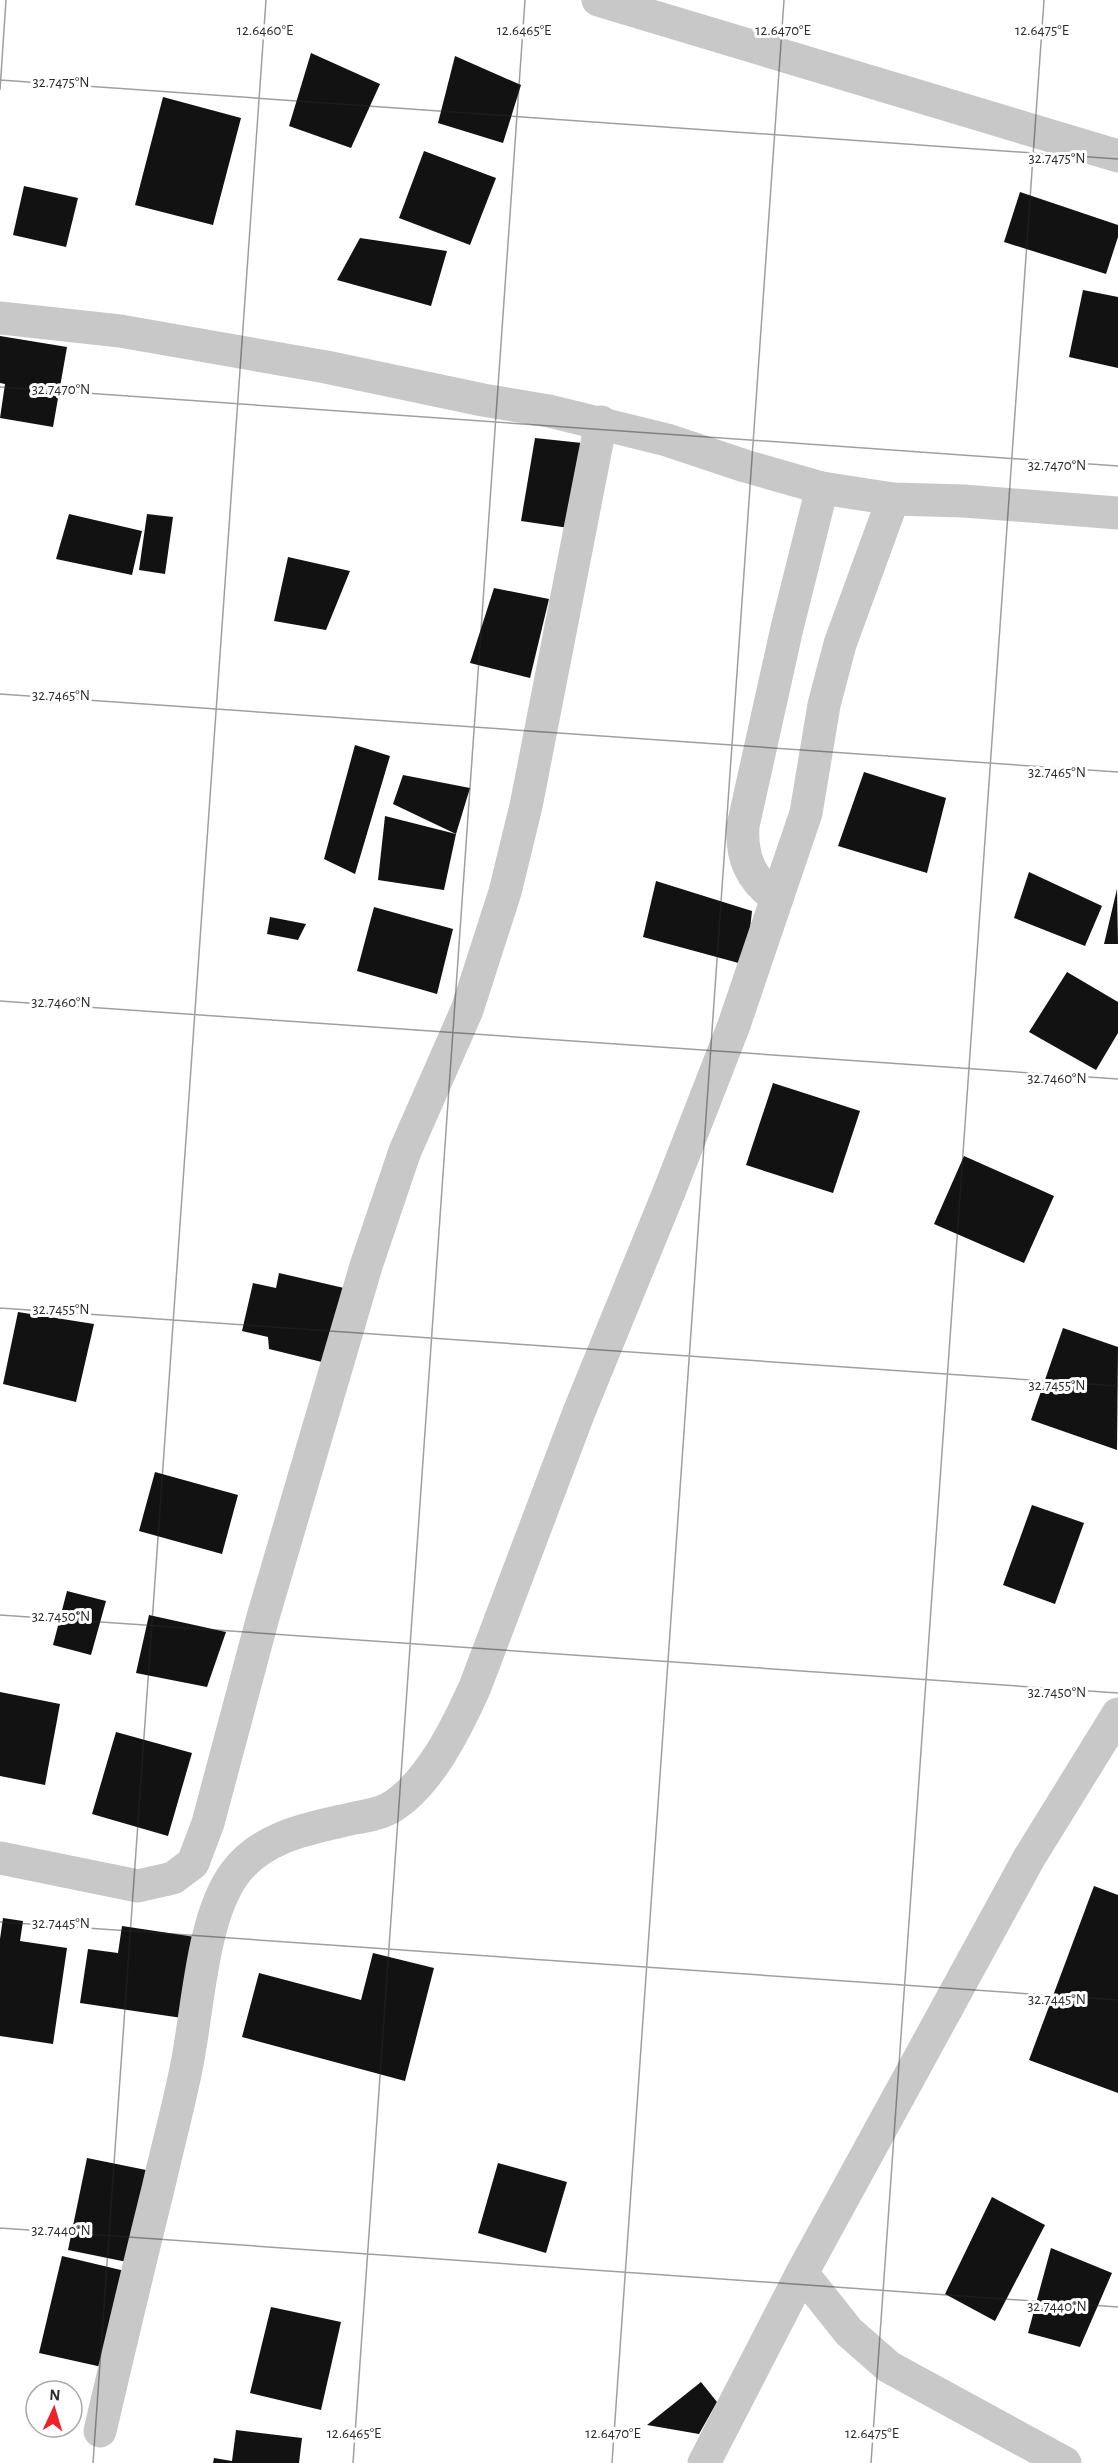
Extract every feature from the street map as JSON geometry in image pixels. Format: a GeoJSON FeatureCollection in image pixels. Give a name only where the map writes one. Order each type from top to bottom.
{"type":"FeatureCollection","features":[{"type":"Feature","properties":{"kind":"street"},"geometry":{"type":"LineString","coordinates":[[598,0],[1118,156]]}},
{"type":"Feature","properties":{"kind":"street"},"geometry":{"type":"LineString","coordinates":[[0,318],[120,331],[280,359],[601,422],[822,488],[893,500],[964,501],[1118,513]]}},
{"type":"Feature","properties":{"kind":"street"},"geometry":{"type":"LineString","coordinates":[[0,1858],[138,1886],[173,1878],[194,1863],[208,1823],[263,1617],[366,1266],[405,1151],[467,1010],[505,891],[526,806],[601,422]]}},
{"type":"Feature","properties":{"kind":"street"},"geometry":{"type":"LineString","coordinates":[[777,898],[766,891],[749,870],[744,856],[742,826],[784,638],[822,488]]}},
{"type":"Feature","properties":{"kind":"street"},"geometry":{"type":"LineString","coordinates":[[100,2431],[186,2070],[211,1926],[223,1890],[236,1871],[252,1855],[271,1842],[291,1833],[373,1815],[402,1799],[423,1776],[460,1719],[475,1687],[579,1412],[730,1036],[806,813],[824,705],[834,664],[849,615],[893,500]]}},
{"type":"Feature","properties":{"kind":"street"},"geometry":{"type":"LineString","coordinates":[[704,2463],[802,2273],[1029,1858],[1118,1714]]}},
{"type":"Feature","properties":{"kind":"street"},"geometry":{"type":"LineString","coordinates":[[802,2273],[849,2332],[889,2367],[1065,2463]]}},
{"type":"Feature","properties":{"kind":"building"},"geometry":{"type":"Polygon","coordinates":[[[311,53],[380,84],[351,148],[289,126],[311,53]]]}},
{"type":"Feature","properties":{"kind":"building"},"geometry":{"type":"Polygon","coordinates":[[[455,56],[521,85],[503,143],[438,123],[455,56]]]}},
{"type":"Feature","properties":{"kind":"building"},"geometry":{"type":"Polygon","coordinates":[[[163,97],[241,118],[213,225],[135,205],[163,97]]]}},
{"type":"Feature","properties":{"kind":"building"},"geometry":{"type":"Polygon","coordinates":[[[424,151],[496,178],[470,245],[399,218],[424,151]]]}},
{"type":"Feature","properties":{"kind":"building"},"geometry":{"type":"Polygon","coordinates":[[[24,186],[78,198],[66,247],[13,235],[24,186]]]}},
{"type":"Feature","properties":{"kind":"building"},"geometry":{"type":"Polygon","coordinates":[[[1020,192],[1118,225],[1118,237],[1106,274],[1004,242],[1020,192]]]}},
{"type":"Feature","properties":{"kind":"building"},"geometry":{"type":"Polygon","coordinates":[[[360,238],[447,251],[431,306],[337,280],[360,238]]]}},
{"type":"Feature","properties":{"kind":"building"},"geometry":{"type":"Polygon","coordinates":[[[1083,290],[1118,297],[1118,368],[1069,357],[1083,290]]]}},
{"type":"Feature","properties":{"kind":"building"},"geometry":{"type":"Polygon","coordinates":[[[0,336],[67,347],[53,427],[0,418],[5,384],[0,383],[0,336]]]}},
{"type":"Feature","properties":{"kind":"building"},"geometry":{"type":"Polygon","coordinates":[[[535,438],[582,443],[569,528],[521,521],[535,438]]]}},
{"type":"Feature","properties":{"kind":"building"},"geometry":{"type":"Polygon","coordinates":[[[69,514],[142,531],[132,575],[56,559],[69,514]]]}},
{"type":"Feature","properties":{"kind":"building"},"geometry":{"type":"Polygon","coordinates":[[[147,514],[173,517],[165,574],[139,570],[147,514]]]}},
{"type":"Feature","properties":{"kind":"building"},"geometry":{"type":"Polygon","coordinates":[[[288,557],[350,571],[326,630],[274,621],[288,557]]]}},
{"type":"Feature","properties":{"kind":"building"},"geometry":{"type":"Polygon","coordinates":[[[494,588],[549,599],[530,678],[470,663],[494,588]]]}},
{"type":"Feature","properties":{"kind":"building"},"geometry":{"type":"Polygon","coordinates":[[[355,745],[390,756],[355,874],[324,859],[355,745]]]}},
{"type":"Feature","properties":{"kind":"building"},"geometry":{"type":"Polygon","coordinates":[[[864,772],[946,798],[927,873],[838,846],[864,772]]]}},
{"type":"Feature","properties":{"kind":"building"},"geometry":{"type":"Polygon","coordinates":[[[403,775],[470,788],[456,834],[393,804],[403,775]]]}},
{"type":"Feature","properties":{"kind":"building"},"geometry":{"type":"Polygon","coordinates":[[[385,816],[456,834],[444,890],[378,880],[385,816]]]}},
{"type":"Feature","properties":{"kind":"building"},"geometry":{"type":"Polygon","coordinates":[[[1029,872],[1102,906],[1085,946],[1014,918],[1029,872]]]}},
{"type":"Feature","properties":{"kind":"building"},"geometry":{"type":"Polygon","coordinates":[[[656,881],[752,911],[746,965],[643,937],[656,881]]]}},
{"type":"Feature","properties":{"kind":"building"},"geometry":{"type":"Polygon","coordinates":[[[1117,889],[1118,944],[1104,944],[1117,889]]]}},
{"type":"Feature","properties":{"kind":"building"},"geometry":{"type":"Polygon","coordinates":[[[374,907],[453,929],[437,994],[357,971],[374,907]]]}},
{"type":"Feature","properties":{"kind":"building"},"geometry":{"type":"Polygon","coordinates":[[[270,917],[306,924],[298,940],[267,934],[270,917]]]}},
{"type":"Feature","properties":{"kind":"building"},"geometry":{"type":"Polygon","coordinates":[[[1067,972],[1118,1002],[1118,1033],[1096,1070],[1029,1032],[1067,972]]]}},
{"type":"Feature","properties":{"kind":"building"},"geometry":{"type":"Polygon","coordinates":[[[773,1083],[860,1111],[833,1193],[746,1165],[773,1083]]]}},
{"type":"Feature","properties":{"kind":"building"},"geometry":{"type":"Polygon","coordinates":[[[964,1156],[1054,1196],[1024,1263],[934,1224],[964,1156]]]}},
{"type":"Feature","properties":{"kind":"building"},"geometry":{"type":"Polygon","coordinates":[[[279,1273],[344,1288],[326,1363],[269,1349],[268,1337],[242,1331],[253,1283],[276,1288],[279,1273]]]}},
{"type":"Feature","properties":{"kind":"building"},"geometry":{"type":"Polygon","coordinates":[[[18,1312],[94,1324],[76,1402],[3,1384],[18,1312]]]}},
{"type":"Feature","properties":{"kind":"building"},"geometry":{"type":"Polygon","coordinates":[[[1063,1328],[1118,1347],[1117,1450],[1031,1420],[1063,1328]]]}},
{"type":"Feature","properties":{"kind":"building"},"geometry":{"type":"Polygon","coordinates":[[[155,1472],[238,1495],[222,1554],[139,1531],[155,1472]]]}},
{"type":"Feature","properties":{"kind":"building"},"geometry":{"type":"Polygon","coordinates":[[[1032,1505],[1084,1523],[1055,1604],[1003,1585],[1032,1505]]]}},
{"type":"Feature","properties":{"kind":"building"},"geometry":{"type":"Polygon","coordinates":[[[67,1591],[106,1601],[91,1655],[53,1645],[67,1591]]]}},
{"type":"Feature","properties":{"kind":"building"},"geometry":{"type":"Polygon","coordinates":[[[149,1615],[226,1632],[207,1687],[136,1673],[149,1615]]]}},
{"type":"Feature","properties":{"kind":"building"},"geometry":{"type":"Polygon","coordinates":[[[0,1692],[60,1704],[45,1785],[0,1776],[0,1692]]]}},
{"type":"Feature","properties":{"kind":"building"},"geometry":{"type":"Polygon","coordinates":[[[116,1732],[192,1753],[168,1836],[92,1814],[116,1732]]]}},
{"type":"Feature","properties":{"kind":"building"},"geometry":{"type":"Polygon","coordinates":[[[1094,1886],[1118,1895],[1118,2093],[1029,2060],[1094,1886]]]}},
{"type":"Feature","properties":{"kind":"building"},"geometry":{"type":"Polygon","coordinates":[[[3,1918],[23,1921],[20,1941],[67,1948],[53,2044],[0,2036],[0,1939],[3,1918]]]}},
{"type":"Feature","properties":{"kind":"building"},"geometry":{"type":"Polygon","coordinates":[[[122,1926],[202,1938],[189,2019],[80,2003],[88,1949],[118,1953],[122,1926]]]}},
{"type":"Feature","properties":{"kind":"building"},"geometry":{"type":"Polygon","coordinates":[[[373,1953],[434,1968],[405,2081],[242,2037],[259,1973],[361,2000],[373,1953]]]}},
{"type":"Feature","properties":{"kind":"building"},"geometry":{"type":"Polygon","coordinates":[[[87,2158],[151,2171],[132,2263],[68,2250],[87,2158]]]}},
{"type":"Feature","properties":{"kind":"building"},"geometry":{"type":"Polygon","coordinates":[[[498,2163],[567,2182],[546,2253],[478,2233],[498,2163]]]}},
{"type":"Feature","properties":{"kind":"building"},"geometry":{"type":"Polygon","coordinates":[[[992,2197],[1045,2225],[995,2321],[945,2294],[992,2197]]]}},
{"type":"Feature","properties":{"kind":"building"},"geometry":{"type":"Polygon","coordinates":[[[1051,2248],[1112,2273],[1080,2347],[1028,2333],[1051,2248]]]}},
{"type":"Feature","properties":{"kind":"building"},"geometry":{"type":"Polygon","coordinates":[[[62,2256],[125,2271],[102,2367],[39,2353],[62,2256]]]}},
{"type":"Feature","properties":{"kind":"building"},"geometry":{"type":"Polygon","coordinates":[[[271,2307],[341,2322],[321,2410],[250,2393],[271,2307]]]}},
{"type":"Feature","properties":{"kind":"building"},"geometry":{"type":"Polygon","coordinates":[[[701,2382],[717,2402],[699,2434],[647,2425],[701,2382]]]}},
{"type":"Feature","properties":{"kind":"building"},"geometry":{"type":"Polygon","coordinates":[[[236,2430],[302,2438],[299,2463],[213,2463],[214,2458],[232,2461],[236,2430]]]}}]}
